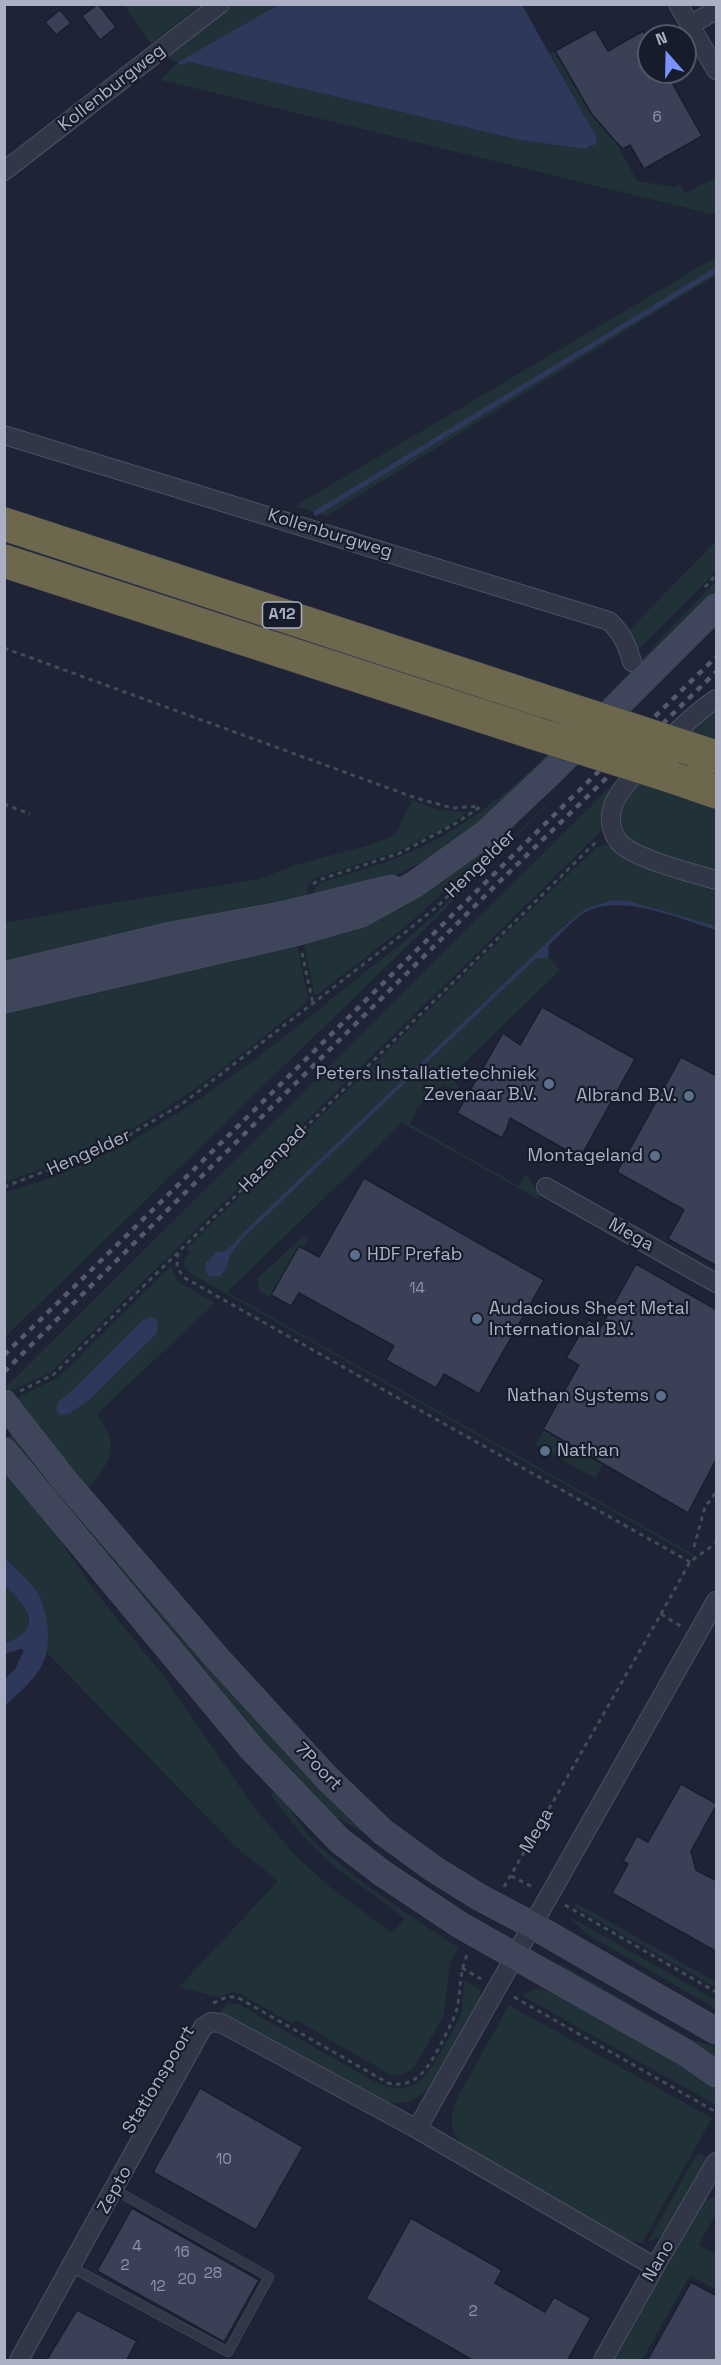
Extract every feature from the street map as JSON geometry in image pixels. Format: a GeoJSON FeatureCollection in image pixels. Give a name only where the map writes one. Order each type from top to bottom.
{"type":"FeatureCollection","features":[{"type":"Feature","properties":{"kind":"highway","name":"A12"},"geometry":{"type":"LineString","coordinates":[[4,524],[559,706],[699,744]]}},
{"type":"Feature","properties":{"kind":"highway","name":"A12"},"geometry":{"type":"LineString","coordinates":[[4,561],[717,792]]}},
{"type":"Feature","properties":{"kind":"street","name":"Kollenburgweg"},"geometry":{"type":"LineString","coordinates":[[4,171],[220,4]]}},
{"type":"Feature","properties":{"kind":"street"},"geometry":{"type":"LineString","coordinates":[[678,4],[689,24]]}},
{"type":"Feature","properties":{"kind":"street"},"geometry":{"type":"LineString","coordinates":[[692,24],[717,10]]}},
{"type":"Feature","properties":{"kind":"street"},"geometry":{"type":"LineString","coordinates":[[697,37],[717,70]]}},
{"type":"Feature","properties":{"kind":"street","name":"Kollenburgweg"},"geometry":{"type":"LineString","coordinates":[[4,435],[598,617],[609,621],[619,630],[632,662]]}},
{"type":"Feature","properties":{"kind":"street","name":"Hengelder"},"geometry":{"type":"LineString","coordinates":[[4,999],[298,932],[361,914],[415,884],[485,834],[717,606]]}},
{"type":"Feature","properties":{"kind":"street"},"geometry":{"type":"LineString","coordinates":[[717,699],[699,744],[622,789],[613,806],[613,831],[621,844],[636,854],[717,880]]}},
{"type":"Feature","properties":{"kind":"street","name":"Hengelder"},"geometry":{"type":"LineString","coordinates":[[4,975],[172,935],[281,915],[385,889],[415,884]]}},
{"type":"Feature","properties":{"kind":"street","name":"Mega"},"geometry":{"type":"LineString","coordinates":[[546,1187],[717,1283]]}},
{"type":"Feature","properties":{"kind":"street","name":"7Poort"},"geometry":{"type":"LineString","coordinates":[[9,1399],[26,1429],[66,1482],[217,1658],[327,1778],[383,1832],[414,1856],[494,1905],[717,2031]]}},
{"type":"Feature","properties":{"kind":"street","name":"7Poort"},"geometry":{"type":"LineString","coordinates":[[4,1451],[252,1749],[339,1839],[382,1873],[477,1935],[686,2053],[717,2074]]}},
{"type":"Feature","properties":{"kind":"street"},"geometry":{"type":"LineString","coordinates":[[417,2129],[717,1600]]}},
{"type":"Feature","properties":{"kind":"street","name":"Stationspoort"},"geometry":{"type":"LineString","coordinates":[[210,2014],[221,2024],[417,2129],[655,2267]]}},
{"type":"Feature","properties":{"kind":"street","name":"Zepto"},"geometry":{"type":"LineString","coordinates":[[19,2361],[210,2014]]}},
{"type":"Feature","properties":{"kind":"street","name":"Nano"},"geometry":{"type":"LineString","coordinates":[[603,2361],[655,2267],[712,2181],[717,2162]]}},
{"type":"Feature","properties":{"kind":"lane"},"geometry":{"type":"LineString","coordinates":[[71,2267],[228,2352],[268,2277],[115,2190]]}},
{"type":"Feature","properties":{"kind":"path"},"geometry":{"type":"LineString","coordinates":[[4,648],[413,797],[452,808],[482,806],[453,825],[400,853],[313,883],[309,890],[313,907]]}},
{"type":"Feature","properties":{"kind":"path"},"geometry":{"type":"LineString","coordinates":[[4,804],[30,814]]}},
{"type":"Feature","properties":{"kind":"path","name":"Hazenpad"},"geometry":{"type":"LineString","coordinates":[[9,1399],[53,1375],[575,861],[594,843],[613,831]]}},
{"type":"Feature","properties":{"kind":"path","name":"Hengelder"},"geometry":{"type":"LineString","coordinates":[[4,1187],[108,1147],[147,1126],[209,1085],[439,905],[481,863]]}},
{"type":"Feature","properties":{"kind":"path"},"geometry":{"type":"LineString","coordinates":[[298,932],[313,1004]]}},
{"type":"Feature","properties":{"kind":"path"},"geometry":{"type":"LineString","coordinates":[[178,1252],[177,1266],[183,1277],[690,1562],[717,1543]]}},
{"type":"Feature","properties":{"kind":"path"},"geometry":{"type":"LineString","coordinates":[[694,1547],[705,1507],[717,1492]]}},
{"type":"Feature","properties":{"kind":"path","name":"Mega"},"geometry":{"type":"LineString","coordinates":[[494,1905],[690,1562]]}},
{"type":"Feature","properties":{"kind":"path"},"geometry":{"type":"LineString","coordinates":[[660,1614],[696,1635]]}},
{"type":"Feature","properties":{"kind":"path"},"geometry":{"type":"LineString","coordinates":[[511,1876],[717,1992]]}},
{"type":"Feature","properties":{"kind":"path"},"geometry":{"type":"LineString","coordinates":[[210,2014],[227,1997],[237,1997],[388,2083],[399,2086],[406,2084],[423,2073],[454,2017],[462,1968],[477,1935]]}},
{"type":"Feature","properties":{"kind":"path"},"geometry":{"type":"LineString","coordinates":[[462,1968],[717,2112]]}},
{"type":"Feature","properties":{"kind":"shaded area"},"geometry":{"type":"Polygon","coordinates":[[[124,5],[200,5],[151,44],[124,5]]]}},
{"type":"Feature","properties":{"kind":"shaded area"},"geometry":{"type":"Polygon","coordinates":[[[228,5],[280,5],[178,62],[162,57],[228,5]]]}},
{"type":"Feature","properties":{"kind":"shaded area"},"geometry":{"type":"Polygon","coordinates":[[[555,51],[591,113],[615,141],[637,181],[676,187],[680,184],[686,193],[716,177],[716,215],[161,80],[178,62],[180,65],[189,62],[520,140],[591,148],[597,138],[550,54],[555,51]]]}},
{"type":"Feature","properties":{"kind":"shaded area"},"geometry":{"type":"Polygon","coordinates":[[[716,257],[716,275],[326,516],[295,506],[716,257]]]}},
{"type":"Feature","properties":{"kind":"shaded area"},"geometry":{"type":"Polygon","coordinates":[[[716,541],[716,572],[639,649],[633,646],[627,632],[716,541]]]}},
{"type":"Feature","properties":{"kind":"shaded area"},"geometry":{"type":"Polygon","coordinates":[[[716,581],[716,596],[606,706],[599,704],[716,581]]]}},
{"type":"Feature","properties":{"kind":"shaded area"},"geometry":{"type":"Polygon","coordinates":[[[716,707],[716,741],[685,732],[716,707]]]}},
{"type":"Feature","properties":{"kind":"shaded area"},"geometry":{"type":"Polygon","coordinates":[[[549,753],[555,755],[514,794],[471,830],[424,861],[372,884],[313,895],[315,887],[320,883],[386,862],[453,830],[512,787],[549,753]]]}},
{"type":"Feature","properties":{"kind":"shaded area"},"geometry":{"type":"Polygon","coordinates":[[[578,763],[463,877],[410,923],[318,994],[314,994],[303,937],[444,878],[481,853],[578,763]]]}},
{"type":"Feature","properties":{"kind":"shaded area"},"geometry":{"type":"Polygon","coordinates":[[[586,765],[434,920],[5,1337],[5,1192],[61,1173],[115,1149],[166,1121],[263,1053],[432,917],[586,765]]]}},
{"type":"Feature","properties":{"kind":"shaded area"},"geometry":{"type":"Polygon","coordinates":[[[620,777],[626,779],[597,835],[50,1373],[10,1391],[6,1387],[620,777]]]}},
{"type":"Feature","properties":{"kind":"shaded area"},"geometry":{"type":"Polygon","coordinates":[[[635,782],[716,810],[716,876],[627,843],[617,821],[624,795],[635,782]]]}},
{"type":"Feature","properties":{"kind":"shaded area"},"geometry":{"type":"Polygon","coordinates":[[[412,800],[438,810],[465,812],[465,814],[448,826],[401,850],[313,879],[308,884],[307,902],[5,967],[4,923],[259,879],[295,865],[370,845],[396,834],[412,800]]]}},
{"type":"Feature","properties":{"kind":"shaded area"},"geometry":{"type":"Polygon","coordinates":[[[606,844],[629,860],[716,889],[716,928],[632,905],[599,905],[587,910],[569,923],[542,949],[560,970],[459,1068],[462,1070],[455,1083],[459,1086],[457,1091],[444,1084],[415,1110],[417,1111],[410,1124],[519,1186],[526,1174],[540,1194],[538,1199],[402,1123],[227,1292],[695,1555],[694,1557],[191,1274],[184,1265],[190,1253],[186,1249],[515,925],[596,848],[606,844]]]}},
{"type":"Feature","properties":{"kind":"shaded area"},"geometry":{"type":"Polygon","coordinates":[[[296,938],[308,999],[306,1003],[214,1075],[141,1124],[88,1151],[5,1182],[4,1007],[296,938]]]}},
{"type":"Feature","properties":{"kind":"shaded area"},"geometry":{"type":"Polygon","coordinates":[[[303,1236],[308,1239],[303,1248],[299,1246],[270,1297],[259,1291],[257,1279],[303,1236]]]}},
{"type":"Feature","properties":{"kind":"shaded area"},"geometry":{"type":"Polygon","coordinates":[[[171,1266],[177,1281],[215,1303],[97,1414],[108,1433],[110,1450],[102,1471],[88,1487],[16,1398],[57,1378],[171,1266]]]}},
{"type":"Feature","properties":{"kind":"shaded area"},"geometry":{"type":"Polygon","coordinates":[[[544,1430],[603,1464],[595,1478],[536,1445],[544,1430]]]}},
{"type":"Feature","properties":{"kind":"shaded area"},"geometry":{"type":"Polygon","coordinates":[[[14,1433],[177,1624],[476,1905],[473,1910],[408,1867],[364,1833],[325,1811],[256,1740],[7,1438],[14,1433]]]}},
{"type":"Feature","properties":{"kind":"shaded area"},"geometry":{"type":"Polygon","coordinates":[[[4,1471],[39,1510],[95,1591],[162,1674],[253,1806],[294,1854],[330,1887],[392,1933],[405,1919],[333,1865],[316,1849],[270,1794],[276,1790],[306,1833],[328,1854],[382,1896],[459,1948],[450,1962],[444,2015],[414,2068],[403,2074],[391,2075],[296,2020],[293,2024],[242,1995],[234,1992],[218,1997],[179,1987],[278,1881],[236,1847],[47,1653],[46,1621],[39,1600],[26,1581],[5,1558],[4,1471]]]}},
{"type":"Feature","properties":{"kind":"shaded area"},"geometry":{"type":"Polygon","coordinates":[[[5,1585],[25,1610],[29,1617],[29,1624],[18,1637],[5,1643],[5,1585]]]}},
{"type":"Feature","properties":{"kind":"shaded area"},"geometry":{"type":"Polygon","coordinates":[[[576,1903],[716,1982],[716,1988],[573,1906],[576,1903]]]}},
{"type":"Feature","properties":{"kind":"shaded area"},"geometry":{"type":"Polygon","coordinates":[[[570,1917],[716,2000],[716,2009],[585,1933],[570,1917]]]}},
{"type":"Feature","properties":{"kind":"shaded area"},"geometry":{"type":"Polygon","coordinates":[[[561,1964],[691,2039],[716,2047],[716,2058],[558,1970],[561,1964]]]}},
{"type":"Feature","properties":{"kind":"shaded area"},"geometry":{"type":"Polygon","coordinates":[[[465,1981],[481,1990],[480,1999],[428,2089],[402,2103],[388,2103],[373,2098],[220,2012],[227,2004],[238,2004],[377,2083],[401,2088],[418,2082],[438,2057],[459,2018],[465,1981]]]}},
{"type":"Feature","properties":{"kind":"shaded area"},"geometry":{"type":"Polygon","coordinates":[[[537,1989],[558,1992],[716,2081],[716,2105],[521,1995],[537,1989]]]}},
{"type":"Feature","properties":{"kind":"shaded area"},"geometry":{"type":"Polygon","coordinates":[[[509,2005],[712,2118],[642,2243],[627,2240],[471,2153],[456,2136],[452,2124],[455,2102],[509,2005]]]}},
{"type":"Feature","properties":{"kind":"shaded area"},"geometry":{"type":"Polygon","coordinates":[[[698,2152],[707,2157],[669,2227],[660,2237],[648,2242],[698,2152]]]}},
{"type":"Feature","properties":{"kind":"shaded area"},"geometry":{"type":"Polygon","coordinates":[[[716,2197],[716,2213],[699,2245],[716,2255],[716,2290],[690,2275],[642,2360],[615,2360],[705,2200],[716,2197]]]}},
{"type":"Feature","properties":{"kind":"water"},"geometry":{"type":"Polygon","coordinates":[[[280,4],[522,5],[597,138],[596,144],[585,149],[520,140],[189,62],[180,65],[178,62],[280,4]]]}},
{"type":"Feature","properties":{"kind":"water"},"geometry":{"type":"Polygon","coordinates":[[[613,900],[628,901],[716,926],[716,930],[668,914],[633,906],[600,907],[581,915],[551,943],[548,947],[549,955],[546,958],[536,958],[243,1238],[230,1255],[226,1269],[220,1276],[210,1277],[206,1272],[205,1264],[216,1252],[223,1252],[233,1245],[561,929],[585,909],[613,900]]]}},
{"type":"Feature","properties":{"kind":"water"},"geometry":{"type":"Polygon","coordinates":[[[149,1317],[154,1318],[158,1323],[157,1333],[90,1399],[69,1414],[60,1415],[56,1410],[58,1402],[143,1320],[149,1317]]]}},
{"type":"Feature","properties":{"kind":"water"},"geometry":{"type":"Polygon","coordinates":[[[5,1558],[37,1592],[44,1609],[48,1638],[45,1657],[39,1671],[5,1706],[5,1679],[15,1669],[24,1650],[20,1649],[5,1654],[5,1643],[25,1631],[29,1624],[29,1617],[5,1585],[5,1558]]]}},
{"type":"Feature","properties":{"kind":"building"},"geometry":{"type":"Polygon","coordinates":[[[98,4],[116,27],[100,40],[82,16],[98,4]]]}},
{"type":"Feature","properties":{"kind":"building"},"geometry":{"type":"Polygon","coordinates":[[[60,10],[71,23],[56,35],[45,22],[60,10]]]}},
{"type":"Feature","properties":{"kind":"building"},"geometry":{"type":"Polygon","coordinates":[[[595,29],[608,51],[637,34],[637,84],[673,84],[702,136],[644,169],[630,145],[623,149],[591,113],[555,51],[595,29]]]}},
{"type":"Feature","properties":{"kind":"building"},"geometry":{"type":"Polygon","coordinates":[[[542,1007],[635,1059],[580,1158],[510,1118],[502,1138],[457,1113],[503,1033],[520,1045],[542,1007]]]}},
{"type":"Feature","properties":{"kind":"building"},"geometry":{"type":"Polygon","coordinates":[[[681,1057],[717,1076],[717,1266],[668,1239],[684,1210],[617,1172],[681,1057]]]}},
{"type":"Feature","properties":{"kind":"building"},"geometry":{"type":"Polygon","coordinates":[[[364,1178],[544,1280],[479,1394],[444,1374],[436,1388],[386,1360],[394,1346],[299,1293],[291,1306],[271,1295],[299,1246],[319,1257],[364,1178]]]}},
{"type":"Feature","properties":{"kind":"building"},"geometry":{"type":"Polygon","coordinates":[[[636,1264],[717,1310],[717,1458],[688,1513],[543,1429],[579,1365],[566,1358],[588,1320],[601,1327],[636,1264]]]}},
{"type":"Feature","properties":{"kind":"building"},"geometry":{"type":"Polygon","coordinates":[[[681,1784],[717,1804],[691,1851],[696,1870],[717,1881],[717,1952],[612,1893],[628,1864],[623,1861],[637,1836],[648,1842],[681,1784]]]}},
{"type":"Feature","properties":{"kind":"building"},"geometry":{"type":"Polygon","coordinates":[[[200,2088],[303,2147],[256,2230],[153,2172],[200,2088]]]}},
{"type":"Feature","properties":{"kind":"building"},"geometry":{"type":"Polygon","coordinates":[[[132,2208],[259,2280],[224,2342],[97,2271],[132,2208]]]}},
{"type":"Feature","properties":{"kind":"building"},"geometry":{"type":"Polygon","coordinates":[[[411,2218],[502,2270],[495,2283],[545,2312],[554,2297],[591,2318],[567,2361],[474,2361],[366,2299],[411,2218]]]}},
{"type":"Feature","properties":{"kind":"building"},"geometry":{"type":"Polygon","coordinates":[[[691,2282],[717,2296],[717,2361],[647,2361],[691,2282]]]}},
{"type":"Feature","properties":{"kind":"building"},"geometry":{"type":"Polygon","coordinates":[[[77,2310],[137,2341],[126,2361],[46,2361],[77,2310]]]}},
{"type":"Feature","properties":{"kind":"waterway"},"geometry":{"type":"LineString","coordinates":[[316,513],[716,270]]}},
{"type":"Feature","properties":{"kind":"railway"},"geometry":{"type":"LineString","coordinates":[[4,1355],[716,657]]}},
{"type":"Feature","properties":{"kind":"railway"},"geometry":{"type":"LineString","coordinates":[[4,1372],[498,883],[716,672]]}},
{"type":"Feature","properties":{"kind":"place","name":"Peters Installatietechniek Zevenaar B.V."},"geometry":{"type":"Point","coordinates":[549,1084]}},
{"type":"Feature","properties":{"kind":"place","name":"Albrand B.V."},"geometry":{"type":"Point","coordinates":[689,1096]}},
{"type":"Feature","properties":{"kind":"place","name":"Montageland"},"geometry":{"type":"Point","coordinates":[655,1156]}},
{"type":"Feature","properties":{"kind":"place","name":"HDF Prefab"},"geometry":{"type":"Point","coordinates":[355,1255]}},
{"type":"Feature","properties":{"kind":"place","name":"Audacious Sheet Metal International B.V."},"geometry":{"type":"Point","coordinates":[477,1319]}},
{"type":"Feature","properties":{"kind":"place","name":"Nathan Systems"},"geometry":{"type":"Point","coordinates":[661,1396]}},
{"type":"Feature","properties":{"kind":"place","name":"Nathan"},"geometry":{"type":"Point","coordinates":[545,1451]}}]}
